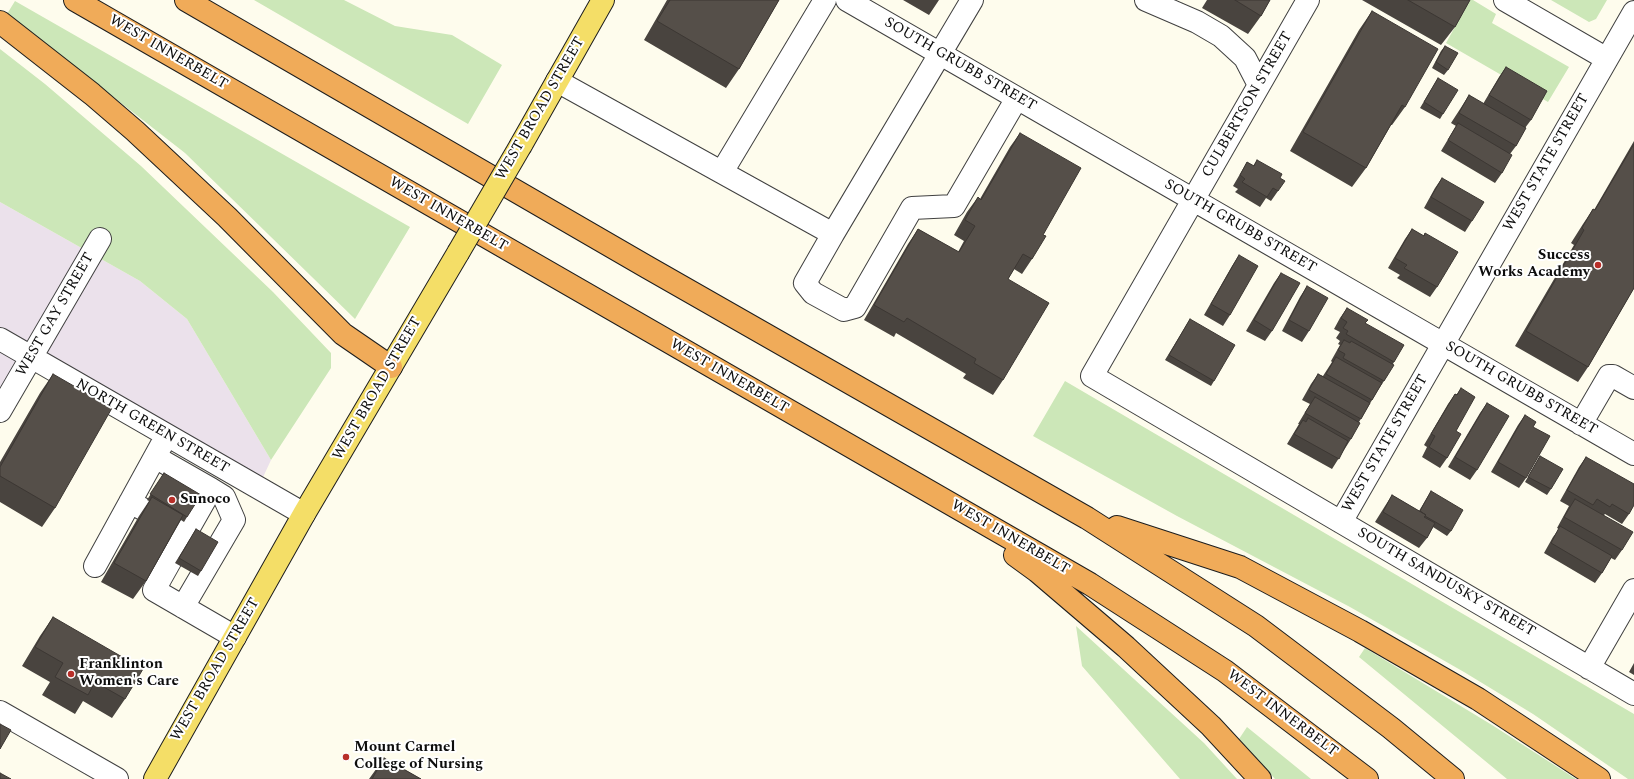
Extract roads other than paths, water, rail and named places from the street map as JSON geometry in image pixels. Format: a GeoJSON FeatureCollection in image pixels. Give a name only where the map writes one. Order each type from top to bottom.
{"type":"FeatureCollection","features":[{"type":"Feature","properties":{"kind":"highway","name":"WEST INNERBELT"},"geometry":{"type":"LineString","coordinates":[[75,0],[1090,584],[1225,671],[1367,779]]}},
{"type":"Feature","properties":{"kind":"highway"},"geometry":{"type":"LineString","coordinates":[[186,0],[646,267],[1087,518],[1256,626],[1391,728],[1453,779]]}},
{"type":"Feature","properties":{"kind":"highway"},"geometry":{"type":"LineString","coordinates":[[0,22],[92,94],[135,131],[228,217],[343,334],[391,367]]}},
{"type":"Feature","properties":{"kind":"highway"},"geometry":{"type":"LineString","coordinates":[[924,489],[1037,571],[1126,647],[1211,726],[1260,779]]}},
{"type":"Feature","properties":{"kind":"highway"},"geometry":{"type":"LineString","coordinates":[[1087,518],[1240,567],[1360,631],[1478,699],[1599,779]]}},
{"type":"Feature","properties":{"kind":"main road","name":"WEST BROAD STREET"},"geometry":{"type":"LineString","coordinates":[[155,779],[304,514],[458,253],[603,0]]}},
{"type":"Feature","properties":{"kind":"street"},"geometry":{"type":"LineString","coordinates":[[722,172],[825,0]]}},
{"type":"Feature","properties":{"kind":"street","name":"SOUTH GRUBB STREET"},"geometry":{"type":"LineString","coordinates":[[847,0],[1634,454]]}},
{"type":"Feature","properties":{"kind":"street"},"geometry":{"type":"LineString","coordinates":[[972,0],[805,283],[813,294],[844,310],[855,307],[912,208],[954,206],[1017,98]]}},
{"type":"Feature","properties":{"kind":"street"},"geometry":{"type":"LineString","coordinates":[[1146,0],[1197,22],[1221,36],[1245,58],[1259,85]]}},
{"type":"Feature","properties":{"kind":"street","name":"CULBERTSON STREET"},"geometry":{"type":"LineString","coordinates":[[1092,376],[1308,0]]}},
{"type":"Feature","properties":{"kind":"street"},"geometry":{"type":"LineString","coordinates":[[1504,0],[1607,59]]}},
{"type":"Feature","properties":{"kind":"street","name":"WEST STATE STREET"},"geometry":{"type":"LineString","coordinates":[[1341,522],[1634,12]]}},
{"type":"Feature","properties":{"kind":"street"},"geometry":{"type":"LineString","coordinates":[[557,81],[834,234]]}},
{"type":"Feature","properties":{"kind":"street","name":"WEST GAY STREET"},"geometry":{"type":"LineString","coordinates":[[0,411],[30,357],[100,239]]}},
{"type":"Feature","properties":{"kind":"street","name":"NORTH GREEN STREET"},"geometry":{"type":"LineString","coordinates":[[0,339],[304,514]]}},
{"type":"Feature","properties":{"kind":"street","name":"SOUTH SANDUSKY STREET"},"geometry":{"type":"LineString","coordinates":[[1092,376],[1634,694]]}},
{"type":"Feature","properties":{"kind":"street"},"geometry":{"type":"LineString","coordinates":[[1581,424],[1608,376],[1613,376],[1634,388]]}},
{"type":"Feature","properties":{"kind":"street"},"geometry":{"type":"LineString","coordinates":[[95,566],[167,436]]}},
{"type":"Feature","properties":{"kind":"street"},"geometry":{"type":"LineString","coordinates":[[155,456],[217,493],[234,520],[184,607]]}},
{"type":"Feature","properties":{"kind":"street"},"geometry":{"type":"LineString","coordinates":[[235,636],[154,590],[186,533],[217,493],[237,476]]}},
{"type":"Feature","properties":{"kind":"street"},"geometry":{"type":"LineString","coordinates":[[130,502],[186,533]]}},
{"type":"Feature","properties":{"kind":"street"},"geometry":{"type":"LineString","coordinates":[[1589,668],[1634,590]]}},
{"type":"Feature","properties":{"kind":"street"},"geometry":{"type":"LineString","coordinates":[[0,712],[117,779]]}},
{"type":"Feature","properties":{"kind":"place","name":"Success Works Academy"},"geometry":{"type":"Point","coordinates":[1598,265]}},
{"type":"Feature","properties":{"kind":"place","name":"Sunoco"},"geometry":{"type":"Point","coordinates":[172,500]}},
{"type":"Feature","properties":{"kind":"place","name":"Franklinton Women's Care"},"geometry":{"type":"Point","coordinates":[71,674]}},
{"type":"Feature","properties":{"kind":"place","name":"Mount Carmel College of Nursing"},"geometry":{"type":"Point","coordinates":[346,757]}}]}
